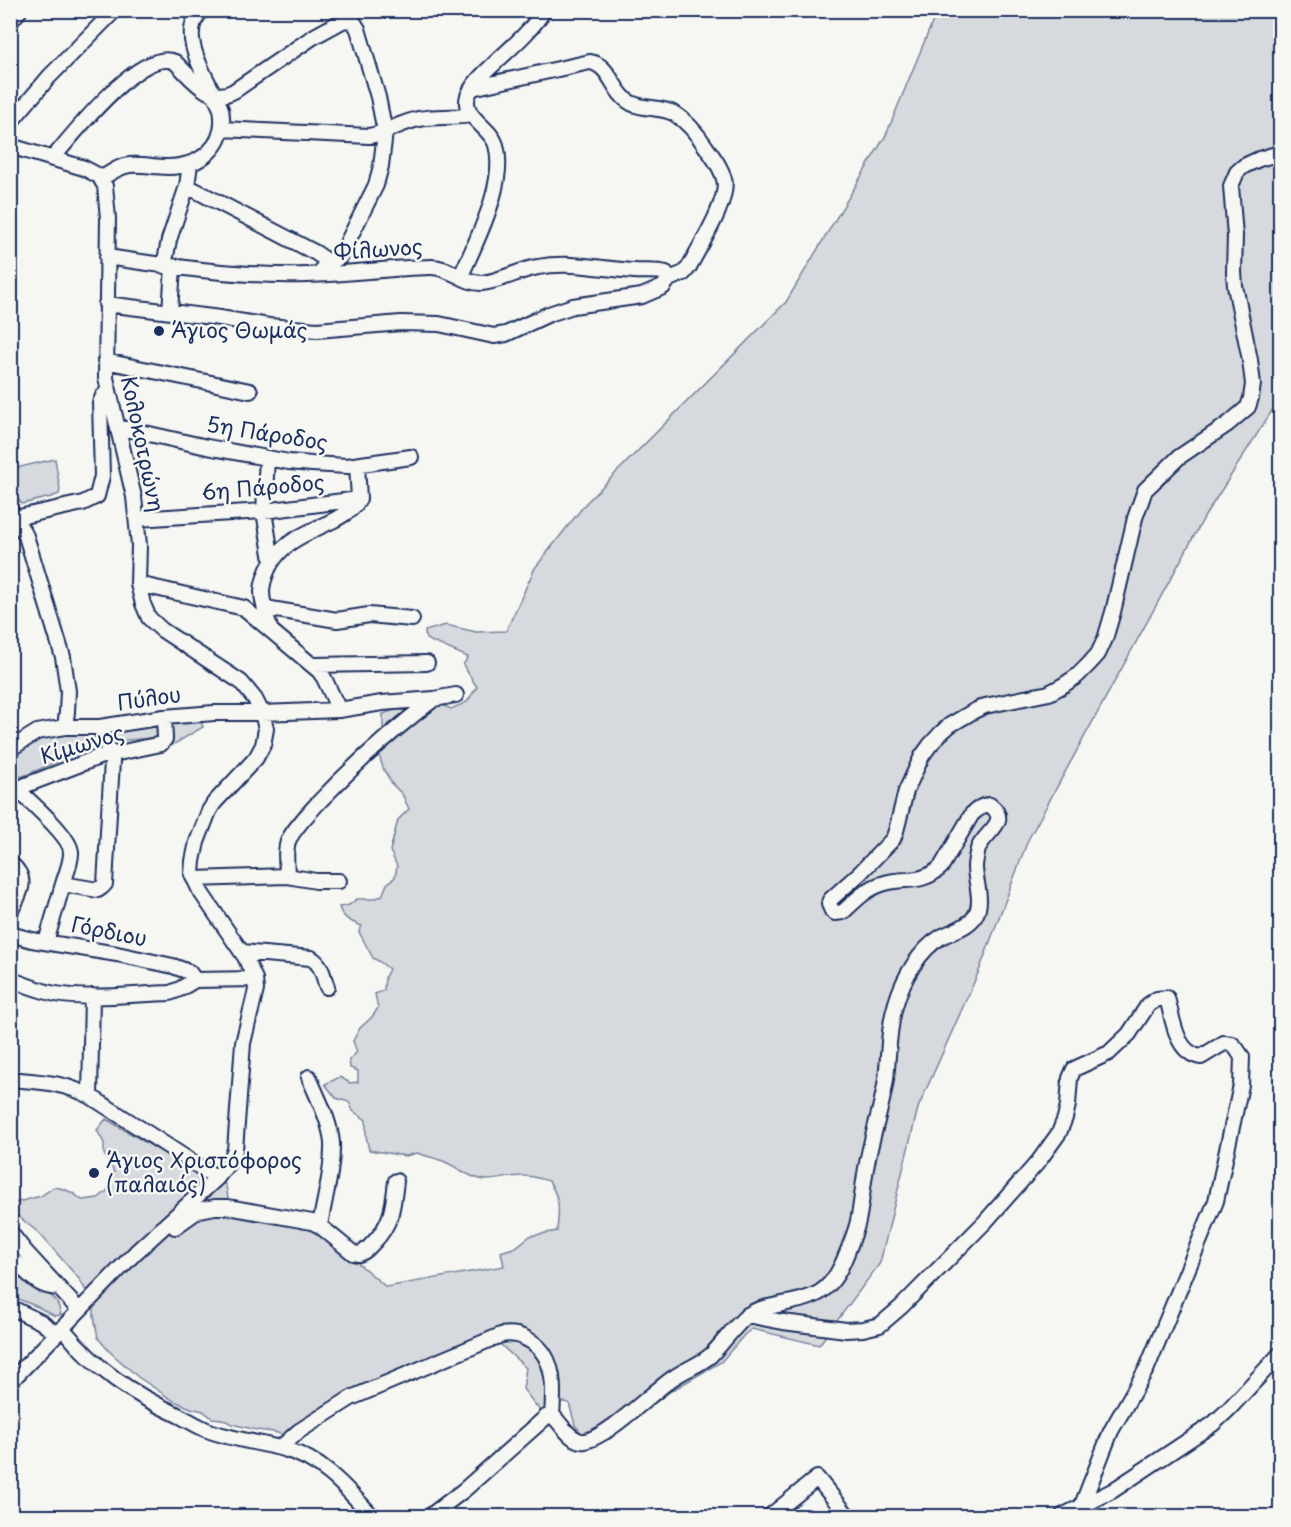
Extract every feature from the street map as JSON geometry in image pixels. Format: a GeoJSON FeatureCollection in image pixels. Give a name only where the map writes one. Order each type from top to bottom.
{"type":"FeatureCollection","features":[{"type":"Feature","properties":{"kind":"street"},"geometry":{"type":"LineString","coordinates":[[10,22],[20,10]]}},
{"type":"Feature","properties":{"kind":"street"},"geometry":{"type":"LineString","coordinates":[[10,123],[49,77],[115,10]]}},
{"type":"Feature","properties":{"kind":"street"},"geometry":{"type":"LineString","coordinates":[[10,146],[88,170],[101,179],[118,168],[129,165],[169,167],[190,164],[202,158],[221,134],[223,117],[215,95],[197,62],[193,45],[193,25],[197,15],[203,10]]}},
{"type":"Feature","properties":{"kind":"street"},"geometry":{"type":"LineString","coordinates":[[460,276],[489,207],[496,185],[498,166],[495,140],[471,115],[467,101],[472,88],[483,75],[530,29],[544,10]]}},
{"type":"Feature","properties":{"kind":"street"},"geometry":{"type":"LineString","coordinates":[[52,159],[112,91],[123,81],[155,62],[166,59],[175,62],[205,91],[215,95],[226,95],[313,37],[344,20],[355,23],[378,97],[385,132],[376,185],[339,259],[326,260],[188,186]]}},
{"type":"Feature","properties":{"kind":"street"},"geometry":{"type":"LineString","coordinates":[[106,304],[269,326],[317,330],[401,323],[439,324],[494,336],[506,334],[549,314],[573,306],[635,297],[684,273],[716,217],[725,192],[721,170],[699,136],[687,123],[666,110],[628,102],[602,68],[590,62],[472,88]]}},
{"type":"Feature","properties":{"kind":"street"},"geometry":{"type":"LineString","coordinates":[[222,129],[363,137],[385,132],[406,122],[419,119],[471,115]]}},
{"type":"Feature","properties":{"kind":"street"},"geometry":{"type":"LineString","coordinates":[[280,1448],[298,1431],[351,1398],[510,1333],[524,1337],[536,1345],[545,1356],[553,1379],[552,1416],[577,1440],[594,1438],[671,1380],[711,1355],[755,1310],[808,1299],[828,1287],[836,1278],[858,1222],[867,1162],[885,1081],[891,1021],[896,1002],[909,973],[928,947],[966,924],[977,914],[979,894],[976,860],[982,842],[997,823],[998,813],[990,805],[985,805],[972,814],[941,867],[934,873],[917,880],[880,884],[861,896],[843,912],[832,911],[830,900],[876,858],[892,839],[906,791],[922,756],[941,733],[950,725],[985,706],[1048,693],[1070,681],[1098,654],[1116,602],[1135,519],[1145,490],[1179,457],[1228,424],[1248,407],[1252,384],[1250,360],[1235,286],[1232,186],[1237,172],[1244,166],[1281,153]]}},
{"type":"Feature","properties":{"kind":"street"},"geometry":{"type":"LineString","coordinates":[[170,312],[170,240],[188,186],[190,164]]}},
{"type":"Feature","properties":{"kind":"street","name":"Κολοκοτρώνη"},"geometry":{"type":"LineString","coordinates":[[101,179],[105,186],[107,199],[106,378],[132,487],[137,519],[138,584],[145,609],[152,622],[236,678],[251,694],[262,713]]}},
{"type":"Feature","properties":{"kind":"street","name":"Φίλωνος"},"geometry":{"type":"LineString","coordinates":[[107,257],[169,266],[270,275],[430,267],[440,268],[472,281],[482,282],[502,278],[525,269],[560,265],[658,272],[668,274],[666,283]]}},
{"type":"Feature","properties":{"kind":"street"},"geometry":{"type":"LineString","coordinates":[[321,274],[326,260]]}},
{"type":"Feature","properties":{"kind":"street"},"geometry":{"type":"LineString","coordinates":[[105,361],[250,391]]}},
{"type":"Feature","properties":{"kind":"street"},"geometry":{"type":"LineString","coordinates":[[65,727],[68,691],[63,657],[27,540],[12,516],[83,503],[97,496],[102,476],[99,403],[108,392]]}},
{"type":"Feature","properties":{"kind":"street","name":"5η Πάροδος"},"geometry":{"type":"LineString","coordinates":[[118,427],[196,445],[289,462],[330,466],[357,465],[411,457]]}},
{"type":"Feature","properties":{"kind":"street"},"geometry":{"type":"LineString","coordinates":[[267,458],[264,511],[272,561]]}},
{"type":"Feature","properties":{"kind":"street"},"geometry":{"type":"LineString","coordinates":[[270,628],[262,588],[272,561],[292,540],[343,515],[356,505],[359,500],[357,465]]}},
{"type":"Feature","properties":{"kind":"street","name":"6η Πάροδος"},"geometry":{"type":"LineString","coordinates":[[137,519],[264,511],[359,500]]}},
{"type":"Feature","properties":{"kind":"street"},"geometry":{"type":"LineString","coordinates":[[138,584],[244,608],[314,665],[324,678],[339,710]]}},
{"type":"Feature","properties":{"kind":"street"},"geometry":{"type":"LineString","coordinates":[[265,608],[337,620],[369,615],[412,619]]}},
{"type":"Feature","properties":{"kind":"street"},"geometry":{"type":"LineString","coordinates":[[314,665],[427,663]]}},
{"type":"Feature","properties":{"kind":"street","name":"Πύλου"},"geometry":{"type":"LineString","coordinates":[[10,749],[36,732],[65,727],[100,727],[164,717],[214,713],[339,710],[456,695]]}},
{"type":"Feature","properties":{"kind":"street"},"geometry":{"type":"LineString","coordinates":[[287,876],[286,847],[293,833],[338,782],[369,752],[399,725],[434,699]]}},
{"type":"Feature","properties":{"kind":"street"},"geometry":{"type":"LineString","coordinates":[[10,1382],[136,1252],[217,1178],[231,1159],[236,1143],[243,1043],[256,990],[255,978],[243,952],[200,891],[192,870],[195,851],[209,811],[256,758],[263,746],[266,729],[262,713]]}},
{"type":"Feature","properties":{"kind":"street","name":"Κίμωνος"},"geometry":{"type":"LineString","coordinates":[[14,791],[110,753],[157,746],[165,739],[164,717]]}},
{"type":"Feature","properties":{"kind":"street"},"geometry":{"type":"LineString","coordinates":[[63,884],[98,890],[105,884],[112,772],[110,753],[100,727]]}},
{"type":"Feature","properties":{"kind":"street"},"geometry":{"type":"LineString","coordinates":[[14,791],[63,835],[70,845],[69,863],[45,942]]}},
{"type":"Feature","properties":{"kind":"street"},"geometry":{"type":"LineString","coordinates":[[10,863],[20,872],[22,883],[20,894],[10,912]]}},
{"type":"Feature","properties":{"kind":"street"},"geometry":{"type":"LineString","coordinates":[[194,879],[287,876],[316,881],[339,881]]}},
{"type":"Feature","properties":{"kind":"street","name":"Γόρδιου"},"geometry":{"type":"LineString","coordinates":[[10,934],[173,966],[189,972],[195,980]]}},
{"type":"Feature","properties":{"kind":"street"},"geometry":{"type":"LineString","coordinates":[[243,952],[311,958],[320,965],[327,987]]}},
{"type":"Feature","properties":{"kind":"street"},"geometry":{"type":"LineString","coordinates":[[10,979],[56,994],[93,996],[170,993],[195,980],[255,978]]}},
{"type":"Feature","properties":{"kind":"street"},"geometry":{"type":"LineString","coordinates":[[90,1096],[93,996]]}},
{"type":"Feature","properties":{"kind":"street"},"geometry":{"type":"LineString","coordinates":[[747,1316],[846,1330],[880,1325],[901,1307],[985,1222],[1038,1162],[1059,1132],[1065,1118],[1070,1078],[1074,1069],[1109,1053],[1129,1034],[1148,1005],[1157,999],[1167,998],[1178,1038],[1182,1046],[1191,1054],[1201,1057],[1224,1043],[1232,1044],[1240,1052],[1242,1057],[1241,1085],[1216,1201],[1147,1368],[1111,1431],[1082,1505]]}},
{"type":"Feature","properties":{"kind":"street"},"geometry":{"type":"LineString","coordinates":[[309,1077],[326,1119],[332,1143],[331,1167],[320,1226]]}},
{"type":"Feature","properties":{"kind":"street"},"geometry":{"type":"LineString","coordinates":[[10,1079],[58,1084],[90,1096],[217,1178]]}},
{"type":"Feature","properties":{"kind":"street"},"geometry":{"type":"LineString","coordinates":[[124,1265],[139,1260],[195,1212],[207,1208],[228,1207],[301,1220],[320,1226],[353,1253],[359,1254],[382,1234],[389,1221],[396,1181]]}},
{"type":"Feature","properties":{"kind":"street"},"geometry":{"type":"LineString","coordinates":[[10,1232],[80,1310]]}},
{"type":"Feature","properties":{"kind":"street"},"geometry":{"type":"LineString","coordinates":[[10,1258],[40,1284],[59,1288]]}},
{"type":"Feature","properties":{"kind":"street"},"geometry":{"type":"LineString","coordinates":[[10,1307],[60,1331],[109,1376],[128,1389],[193,1423],[214,1432],[300,1455],[329,1473],[350,1491],[372,1516]]}},
{"type":"Feature","properties":{"kind":"street"},"geometry":{"type":"LineString","coordinates":[[1062,1516],[1112,1491],[1213,1424],[1281,1354]]}},
{"type":"Feature","properties":{"kind":"street"},"geometry":{"type":"LineString","coordinates":[[430,1516],[464,1490],[546,1417],[552,1416]]}},
{"type":"Feature","properties":{"kind":"street"},"geometry":{"type":"LineString","coordinates":[[770,1516],[817,1478],[848,1516]]}},
{"type":"Feature","properties":{"kind":"shaded area"},"geometry":{"type":"Polygon","coordinates":[[[937,11],[1280,11],[1280,398],[1205,516],[1028,840],[979,971],[918,1108],[880,1263],[819,1345],[752,1329],[721,1362],[671,1391],[610,1439],[595,1441],[583,1435],[575,1425],[569,1403],[552,1402],[541,1412],[523,1389],[526,1368],[489,1334],[299,1422],[287,1436],[212,1418],[203,1411],[174,1401],[138,1377],[109,1351],[98,1338],[94,1306],[80,1280],[40,1234],[18,1216],[11,1218],[10,1204],[41,1196],[54,1187],[69,1191],[82,1200],[98,1198],[107,1191],[114,1172],[104,1154],[104,1143],[97,1130],[106,1119],[167,1155],[222,1180],[226,1186],[229,1203],[246,1216],[283,1224],[301,1225],[314,1231],[338,1246],[386,1287],[504,1266],[501,1252],[516,1247],[530,1236],[557,1231],[558,1205],[556,1194],[549,1181],[525,1176],[480,1179],[446,1162],[417,1153],[406,1156],[369,1150],[366,1120],[353,1111],[349,1102],[336,1098],[325,1084],[340,1077],[350,1083],[358,1082],[358,1071],[350,1068],[349,1060],[357,1052],[353,1041],[360,1028],[378,1008],[375,994],[384,990],[385,977],[389,969],[373,958],[359,932],[362,926],[348,919],[339,907],[349,905],[357,899],[382,896],[387,884],[395,877],[397,866],[390,851],[398,820],[409,809],[402,794],[392,784],[383,768],[379,755],[383,740],[383,714],[433,701],[451,709],[467,702],[477,687],[463,665],[468,657],[426,639],[425,631],[446,625],[476,632],[506,631],[535,568],[586,503],[786,302],[886,135],[937,11]]]}},
{"type":"Feature","properties":{"kind":"shaded area"},"geometry":{"type":"Polygon","coordinates":[[[55,459],[59,494],[22,504],[11,491],[11,469],[55,459]]]}},
{"type":"Feature","properties":{"kind":"shaded area"},"geometry":{"type":"Polygon","coordinates":[[[199,715],[203,727],[171,746],[170,718],[199,715]]]}},
{"type":"Feature","properties":{"kind":"shaded area"},"geometry":{"type":"Polygon","coordinates":[[[160,718],[161,737],[114,740],[110,727],[160,718]]]}},
{"type":"Feature","properties":{"kind":"shaded area"},"geometry":{"type":"Polygon","coordinates":[[[90,730],[94,732],[99,741],[97,745],[21,777],[11,766],[10,756],[40,738],[90,730]]]}},
{"type":"Feature","properties":{"kind":"shaded area"},"geometry":{"type":"Polygon","coordinates":[[[10,1254],[34,1283],[37,1292],[54,1298],[61,1315],[55,1316],[11,1296],[10,1254]]]}},
{"type":"Feature","properties":{"kind":"place","name":"Άγιος Θωμάς"},"geometry":{"type":"Point","coordinates":[159,331]}},
{"type":"Feature","properties":{"kind":"place","name":"Άγιος Χριστόφορος (παλαιός)"},"geometry":{"type":"Point","coordinates":[94,1173]}}]}
